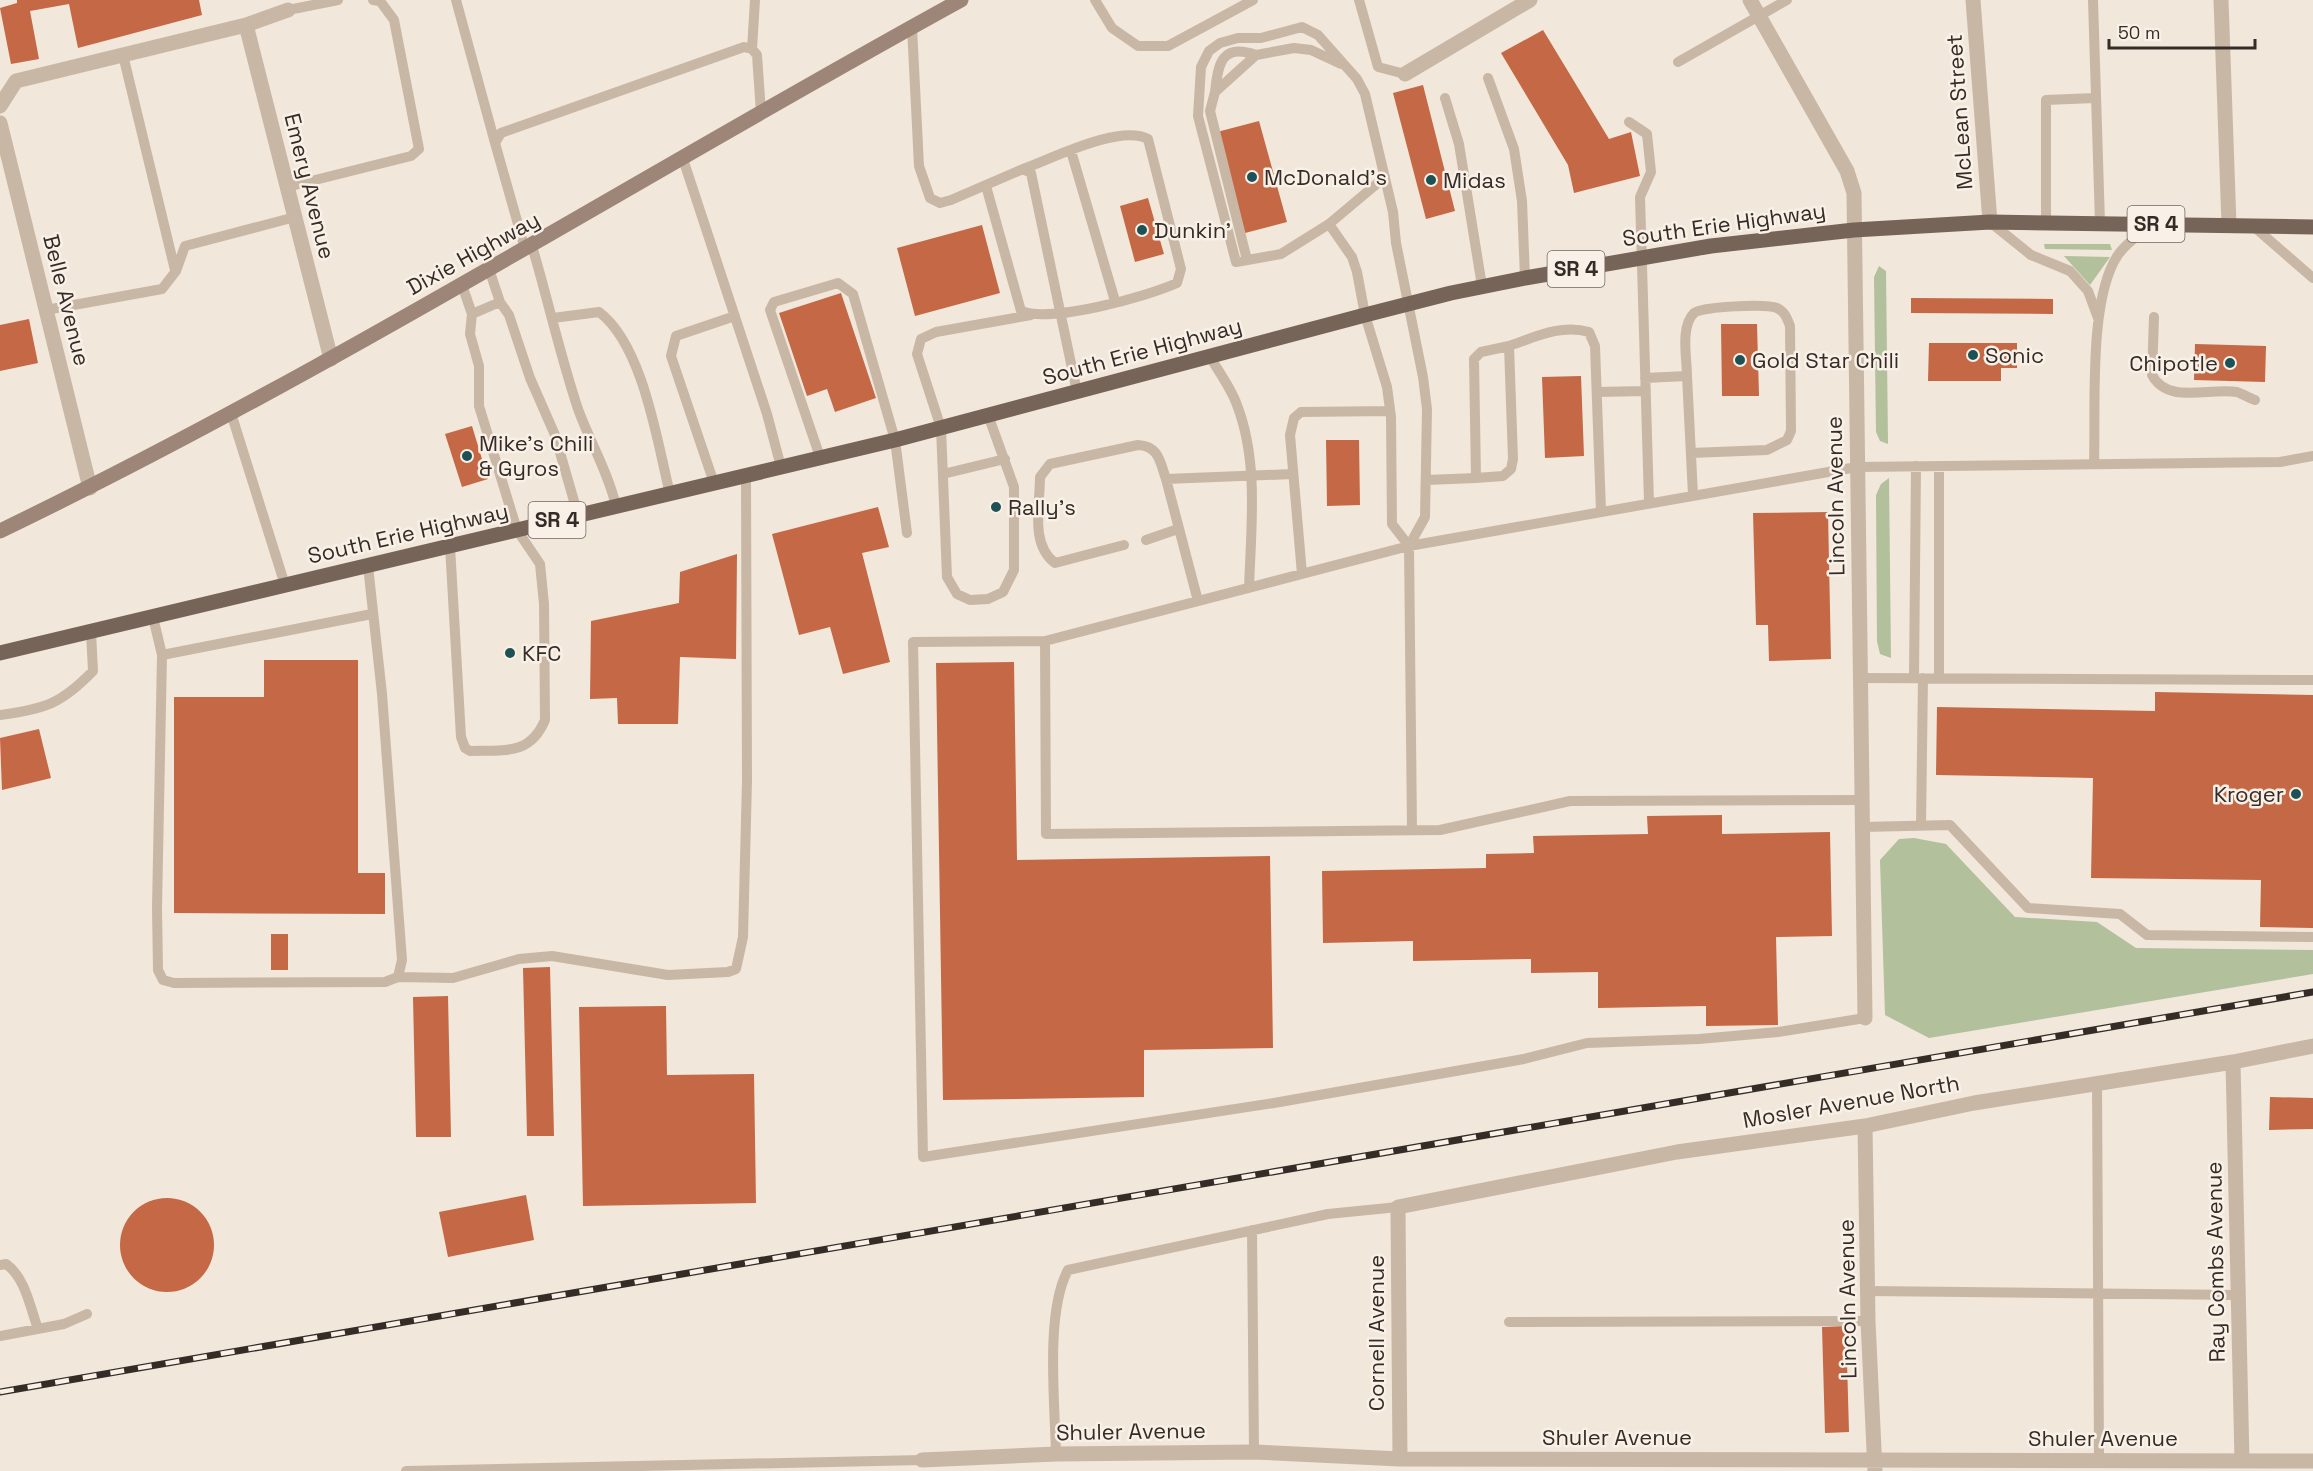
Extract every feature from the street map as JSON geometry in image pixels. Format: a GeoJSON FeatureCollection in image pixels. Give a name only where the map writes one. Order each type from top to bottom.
{"type":"FeatureCollection","features":[{"type":"Feature","properties":{"kind":"main road","name":"South Erie Highway"},"geometry":{"type":"LineString","coordinates":[[0,653],[895,440],[1407,304],[1525,278],[1641,257],[1854,230],[1990,222],[2313,227]]}},
{"type":"Feature","properties":{"kind":"street","name":"Dixie Highway"},"geometry":{"type":"LineString","coordinates":[[0,531],[90,488],[331,359],[961,0]]}},
{"type":"Feature","properties":{"kind":"street"},"geometry":{"type":"LineString","coordinates":[[1405,74],[1530,0]]}},
{"type":"Feature","properties":{"kind":"street","name":"Lincoln Avenue"},"geometry":{"type":"LineString","coordinates":[[1750,0],[1847,171],[1854,193],[1865,1018]]}},
{"type":"Feature","properties":{"kind":"street","name":"McLean Street"},"geometry":{"type":"LineString","coordinates":[[1973,0],[1990,222]]}},
{"type":"Feature","properties":{"kind":"street"},"geometry":{"type":"LineString","coordinates":[[2221,0],[2229,225]]}},
{"type":"Feature","properties":{"kind":"street"},"geometry":{"type":"LineString","coordinates":[[0,106],[16,81],[246,25],[288,10]]}},
{"type":"Feature","properties":{"kind":"street","name":"Emery Avenue"},"geometry":{"type":"LineString","coordinates":[[246,25],[331,359]]}},
{"type":"Feature","properties":{"kind":"street","name":"Belle Avenue"},"geometry":{"type":"LineString","coordinates":[[0,123],[90,488]]}},
{"type":"Feature","properties":{"kind":"street","name":"Mosler Avenue North"},"geometry":{"type":"LineString","coordinates":[[1398,1208],[1677,1152],[1865,1126],[1974,1103],[2233,1062],[2313,1046]]}},
{"type":"Feature","properties":{"kind":"street","name":"Ray Combs Avenue"},"geometry":{"type":"LineString","coordinates":[[2233,1062],[2242,1461]]}},
{"type":"Feature","properties":{"kind":"street","name":"Lincoln Avenue"},"geometry":{"type":"LineString","coordinates":[[1865,1126],[1868,1291],[1875,1466]]}},
{"type":"Feature","properties":{"kind":"street","name":"Cornell Avenue"},"geometry":{"type":"LineString","coordinates":[[1398,1208],[1400,1459]]}},
{"type":"Feature","properties":{"kind":"street","name":"Shuler Avenue"},"geometry":{"type":"LineString","coordinates":[[922,1460],[1056,1454],[1254,1452],[1400,1459],[1875,1466],[2099,1461],[2313,1461]]}},
{"type":"Feature","properties":{"kind":"lane"},"geometry":{"type":"LineString","coordinates":[[288,10],[338,0]]}},
{"type":"Feature","properties":{"kind":"lane"},"geometry":{"type":"LineString","coordinates":[[287,187],[411,156],[418,149],[394,20],[380,1],[374,0]]}},
{"type":"Feature","properties":{"kind":"lane"},"geometry":{"type":"LineString","coordinates":[[456,0],[495,143],[553,318],[574,395],[586,431],[610,480],[616,506]]}},
{"type":"Feature","properties":{"kind":"lane"},"geometry":{"type":"LineString","coordinates":[[755,0],[752,49],[757,56],[761,113]]}},
{"type":"Feature","properties":{"kind":"lane"},"geometry":{"type":"LineString","coordinates":[[1095,0],[1112,28],[1138,46],[1168,46],[1253,0]]}},
{"type":"Feature","properties":{"kind":"lane"},"geometry":{"type":"LineString","coordinates":[[1359,0],[1378,67],[1405,74]]}},
{"type":"Feature","properties":{"kind":"lane"},"geometry":{"type":"LineString","coordinates":[[1678,62],[1787,0]]}},
{"type":"Feature","properties":{"kind":"lane"},"geometry":{"type":"LineString","coordinates":[[2093,0],[2100,223]]}},
{"type":"Feature","properties":{"kind":"lane"},"geometry":{"type":"LineString","coordinates":[[912,27],[919,166],[930,198],[940,203],[1108,137],[1138,134],[1148,139],[1181,269],[1177,283],[1158,291],[1060,314],[1031,315],[936,332],[921,339],[917,354],[941,428],[947,577],[957,594],[970,600],[988,599],[1003,592],[1014,570],[1014,487],[988,415]]}},
{"type":"Feature","properties":{"kind":"lane"},"geometry":{"type":"LineString","coordinates":[[1385,177],[1329,224],[1281,254],[1236,262],[1198,116],[1201,67],[1209,51],[1220,44],[1238,38],[1261,38],[1302,27],[1318,35],[1357,79],[1365,93],[1385,177],[1407,304],[1424,377],[1427,409],[1425,517],[1409,546],[1412,830]]}},
{"type":"Feature","properties":{"kind":"lane"},"geometry":{"type":"LineString","coordinates":[[495,143],[501,133],[744,47],[752,49]]}},
{"type":"Feature","properties":{"kind":"lane"},"geometry":{"type":"LineString","coordinates":[[1247,260],[1210,111],[1215,92],[1217,67],[1231,52],[1243,50],[1256,55],[1294,48],[1311,50],[1344,66]]}},
{"type":"Feature","properties":{"kind":"lane"},"geometry":{"type":"LineString","coordinates":[[123,55],[176,271]]}},
{"type":"Feature","properties":{"kind":"lane"},"geometry":{"type":"LineString","coordinates":[[1215,92],[1256,55]]}},
{"type":"Feature","properties":{"kind":"lane"},"geometry":{"type":"LineString","coordinates":[[1488,78],[1514,149],[1522,201],[1525,278]]}},
{"type":"Feature","properties":{"kind":"lane"},"geometry":{"type":"LineString","coordinates":[[1445,98],[1461,155],[1482,286]]}},
{"type":"Feature","properties":{"kind":"lane"},"geometry":{"type":"LineString","coordinates":[[2046,222],[2046,100],[2095,98]]}},
{"type":"Feature","properties":{"kind":"lane"},"geometry":{"type":"LineString","coordinates":[[1629,122],[1647,134],[1651,172],[1640,198],[1649,503]]}},
{"type":"Feature","properties":{"kind":"lane"},"geometry":{"type":"LineString","coordinates":[[1071,151],[1115,301]]}},
{"type":"Feature","properties":{"kind":"lane"},"geometry":{"type":"LineString","coordinates":[[683,159],[735,316],[781,467]]}},
{"type":"Feature","properties":{"kind":"lane"},"geometry":{"type":"LineString","coordinates":[[1023,169],[1030,173],[1077,392]]}},
{"type":"Feature","properties":{"kind":"lane"},"geometry":{"type":"LineString","coordinates":[[986,186],[1021,311],[1031,315]]}},
{"type":"Feature","properties":{"kind":"lane"},"geometry":{"type":"LineString","coordinates":[[46,310],[162,289],[176,271],[185,246],[295,217]]}},
{"type":"Feature","properties":{"kind":"lane"},"geometry":{"type":"LineString","coordinates":[[1990,222],[2031,255],[2070,271],[2088,291],[2099,321]]}},
{"type":"Feature","properties":{"kind":"lane"},"geometry":{"type":"LineString","coordinates":[[1329,224],[1352,257],[1365,315],[1387,387],[1390,411],[1392,524],[1409,546]]}},
{"type":"Feature","properties":{"kind":"lane"},"geometry":{"type":"LineString","coordinates":[[2094,464],[2099,321],[2105,284],[2118,254],[2152,224]]}},
{"type":"Feature","properties":{"kind":"lane"},"geometry":{"type":"LineString","coordinates":[[2252,225],[2313,278]]}},
{"type":"Feature","properties":{"kind":"lane"},"geometry":{"type":"LineString","coordinates":[[489,269],[500,302],[509,315],[530,378],[555,435],[578,516]]}},
{"type":"Feature","properties":{"kind":"lane"},"geometry":{"type":"LineString","coordinates":[[820,458],[770,310],[774,302],[838,283],[853,294],[895,440],[907,532]]}},
{"type":"Feature","properties":{"kind":"lane"},"geometry":{"type":"LineString","coordinates":[[450,546],[461,737],[465,748],[470,751],[515,750],[528,744],[539,734],[545,720],[544,604],[540,564],[516,530],[479,406],[479,366],[470,334],[472,314],[462,285]]}},
{"type":"Feature","properties":{"kind":"lane"},"geometry":{"type":"LineString","coordinates":[[472,314],[500,302]]}},
{"type":"Feature","properties":{"kind":"lane"},"geometry":{"type":"LineString","coordinates":[[1691,453],[1767,450],[1787,440],[1791,431],[1790,326],[1785,314],[1775,307],[1707,308],[1695,312],[1689,321],[1686,334],[1687,376],[1693,495]]}},
{"type":"Feature","properties":{"kind":"lane"},"geometry":{"type":"LineString","coordinates":[[553,318],[599,312],[622,334],[633,358],[652,420],[670,494]]}},
{"type":"Feature","properties":{"kind":"lane"},"geometry":{"type":"LineString","coordinates":[[714,483],[671,356],[676,336],[735,316]]}},
{"type":"Feature","properties":{"kind":"lane"},"geometry":{"type":"LineString","coordinates":[[2154,317],[2152,375],[2156,383],[2176,392],[2237,392],[2255,400]]}},
{"type":"Feature","properties":{"kind":"lane"},"geometry":{"type":"LineString","coordinates":[[1476,478],[1474,359],[1481,352],[1509,346],[1557,330],[1575,328],[1589,333],[1595,346],[1601,511]]}},
{"type":"Feature","properties":{"kind":"lane"},"geometry":{"type":"LineString","coordinates":[[1426,480],[1503,476],[1511,469],[1514,459],[1509,346]]}},
{"type":"Feature","properties":{"kind":"lane"},"geometry":{"type":"LineString","coordinates":[[1210,357],[1237,405],[1251,477],[1249,588]]}},
{"type":"Feature","properties":{"kind":"lane"},"geometry":{"type":"LineString","coordinates":[[1645,378],[1687,376]]}},
{"type":"Feature","properties":{"kind":"lane"},"geometry":{"type":"LineString","coordinates":[[1597,392],[1646,391]]}},
{"type":"Feature","properties":{"kind":"lane"},"geometry":{"type":"LineString","coordinates":[[1302,574],[1290,435],[1294,418],[1301,412],[1390,411]]}},
{"type":"Feature","properties":{"kind":"lane"},"geometry":{"type":"LineString","coordinates":[[231,412],[285,585]]}},
{"type":"Feature","properties":{"kind":"lane"},"geometry":{"type":"LineString","coordinates":[[1124,545],[1055,563],[1045,555],[1039,540],[1040,477],[1050,464],[1137,445],[1148,446],[1157,452],[1198,601]]}},
{"type":"Feature","properties":{"kind":"lane"},"geometry":{"type":"LineString","coordinates":[[1865,1018],[1778,1032],[1699,1039],[1587,1043],[1524,1059],[1308,1097],[923,1158],[914,642],[1045,641],[1409,546],[1857,467],[2280,462],[2313,456]]}},
{"type":"Feature","properties":{"kind":"lane"},"geometry":{"type":"LineString","coordinates":[[943,474],[1005,459]]}},
{"type":"Feature","properties":{"kind":"lane"},"geometry":{"type":"LineString","coordinates":[[1916,466],[1921,826]]}},
{"type":"Feature","properties":{"kind":"lane"},"geometry":{"type":"LineString","coordinates":[[1939,466],[1939,678]]}},
{"type":"Feature","properties":{"kind":"lane"},"geometry":{"type":"LineString","coordinates":[[1166,479],[1293,474]]}},
{"type":"Feature","properties":{"kind":"lane"},"geometry":{"type":"LineString","coordinates":[[153,617],[162,655],[157,908],[158,970],[163,980],[174,983],[385,982],[398,977],[453,978],[519,959],[552,956],[668,975],[728,972],[735,969],[743,937],[747,781],[746,475]]}},
{"type":"Feature","properties":{"kind":"lane"},"geometry":{"type":"LineString","coordinates":[[1146,540],[1178,529]]}},
{"type":"Feature","properties":{"kind":"lane"},"geometry":{"type":"LineString","coordinates":[[368,566],[382,694],[402,960],[398,977]]}},
{"type":"Feature","properties":{"kind":"lane"},"geometry":{"type":"LineString","coordinates":[[162,655],[372,614]]}},
{"type":"Feature","properties":{"kind":"lane"},"geometry":{"type":"LineString","coordinates":[[0,715],[40,710],[72,693],[93,671],[91,632]]}},
{"type":"Feature","properties":{"kind":"lane"},"geometry":{"type":"LineString","coordinates":[[1045,641],[1046,834],[1440,830],[1570,801],[1862,800]]}},
{"type":"Feature","properties":{"kind":"lane"},"geometry":{"type":"LineString","coordinates":[[1860,678],[2313,680]]}},
{"type":"Feature","properties":{"kind":"lane"},"geometry":{"type":"LineString","coordinates":[[1862,827],[1950,825],[2028,908],[2120,914],[2147,935],[2313,937]]}},
{"type":"Feature","properties":{"kind":"lane"},"geometry":{"type":"LineString","coordinates":[[2097,1083],[2100,1293],[2099,1461]]}},
{"type":"Feature","properties":{"kind":"lane"},"geometry":{"type":"LineString","coordinates":[[1056,1454],[1054,1315],[1060,1285],[1068,1270],[1329,1214],[1398,1208]]}},
{"type":"Feature","properties":{"kind":"lane"},"geometry":{"type":"LineString","coordinates":[[1252,1230],[1254,1452]]}},
{"type":"Feature","properties":{"kind":"lane"},"geometry":{"type":"LineString","coordinates":[[0,1265],[6,1264],[20,1279],[38,1329]]}},
{"type":"Feature","properties":{"kind":"lane"},"geometry":{"type":"LineString","coordinates":[[1868,1291],[2238,1295]]}},
{"type":"Feature","properties":{"kind":"lane"},"geometry":{"type":"LineString","coordinates":[[0,1336],[64,1324],[87,1314]]}},
{"type":"Feature","properties":{"kind":"lane"},"geometry":{"type":"LineString","coordinates":[[1509,1322],[1869,1321]]}},
{"type":"Feature","properties":{"kind":"lane"},"geometry":{"type":"LineString","coordinates":[[406,1471],[922,1460]]}},
{"type":"Feature","properties":{"kind":"green space"},"geometry":{"type":"Polygon","coordinates":[[[2044,244],[2110,244],[2112,250],[2045,249],[2044,244]]]}},
{"type":"Feature","properties":{"kind":"green space"},"geometry":{"type":"Polygon","coordinates":[[[2064,256],[2110,257],[2090,285],[2064,256]]]}},
{"type":"Feature","properties":{"kind":"green space"},"geometry":{"type":"Polygon","coordinates":[[[1879,266],[1886,271],[1888,444],[1880,441],[1876,432],[1874,277],[1879,266]]]}},
{"type":"Feature","properties":{"kind":"green space"},"geometry":{"type":"Polygon","coordinates":[[[1889,478],[1891,658],[1880,654],[1877,641],[1876,495],[1881,484],[1889,478]]]}},
{"type":"Feature","properties":{"kind":"green space"},"geometry":{"type":"Polygon","coordinates":[[[1914,838],[1946,844],[2015,917],[2097,922],[2136,948],[2313,950],[2313,974],[1929,1038],[1885,1015],[1880,860],[1899,839],[1914,838]]]}},
{"type":"Feature","properties":{"kind":"building"},"geometry":{"type":"Polygon","coordinates":[[[17,0],[199,0],[202,15],[78,48],[69,4],[30,11],[39,59],[11,64],[0,8],[17,3],[17,0]]]}},
{"type":"Feature","properties":{"kind":"building"},"geometry":{"type":"Polygon","coordinates":[[[1543,30],[1609,139],[1631,132],[1640,176],[1574,193],[1568,165],[1501,53],[1543,30]]]}},
{"type":"Feature","properties":{"kind":"building"},"geometry":{"type":"Polygon","coordinates":[[[1423,85],[1455,211],[1426,219],[1393,93],[1423,85]]]}},
{"type":"Feature","properties":{"kind":"building","name":"McDonald's"},"geometry":{"type":"Polygon","coordinates":[[[1259,121],[1287,222],[1245,233],[1217,132],[1259,121]]]}},
{"type":"Feature","properties":{"kind":"building","name":"Dunkin'"},"geometry":{"type":"Polygon","coordinates":[[[1148,198],[1164,254],[1135,262],[1120,206],[1148,198]]]}},
{"type":"Feature","properties":{"kind":"building"},"geometry":{"type":"Polygon","coordinates":[[[982,225],[1000,293],[915,316],[897,248],[982,225]]]}},
{"type":"Feature","properties":{"kind":"building"},"geometry":{"type":"Polygon","coordinates":[[[841,293],[876,398],[835,412],[827,389],[807,396],[779,313],[841,293]]]}},
{"type":"Feature","properties":{"kind":"building"},"geometry":{"type":"Polygon","coordinates":[[[1911,298],[2053,299],[2053,314],[1911,313],[1911,298]]]}},
{"type":"Feature","properties":{"kind":"building"},"geometry":{"type":"Polygon","coordinates":[[[29,319],[38,363],[0,371],[0,325],[29,319]]]}},
{"type":"Feature","properties":{"kind":"building","name":"Gold Star Chili"},"geometry":{"type":"Polygon","coordinates":[[[1721,324],[1757,324],[1759,396],[1722,396],[1721,324]]]}},
{"type":"Feature","properties":{"kind":"building","name":"Sonic"},"geometry":{"type":"Polygon","coordinates":[[[1929,343],[2017,343],[2017,368],[2001,368],[2001,381],[1928,381],[1929,343]]]}},
{"type":"Feature","properties":{"kind":"building","name":"Chipotle"},"geometry":{"type":"Polygon","coordinates":[[[2195,344],[2266,346],[2265,382],[2194,380],[2195,344]]]}},
{"type":"Feature","properties":{"kind":"building"},"geometry":{"type":"Polygon","coordinates":[[[1581,376],[1584,456],[1545,458],[1542,377],[1581,376]]]}},
{"type":"Feature","properties":{"kind":"building","name":"Mike's Chili & Gyros"},"geometry":{"type":"Polygon","coordinates":[[[472,426],[488,479],[462,487],[445,434],[472,426]]]}},
{"type":"Feature","properties":{"kind":"building"},"geometry":{"type":"Polygon","coordinates":[[[1326,440],[1359,440],[1360,505],[1327,506],[1326,440]]]}},
{"type":"Feature","properties":{"kind":"building"},"geometry":{"type":"Polygon","coordinates":[[[878,507],[889,547],[862,553],[890,662],[843,674],[830,627],[799,635],[772,534],[878,507]]]}},
{"type":"Feature","properties":{"kind":"building"},"geometry":{"type":"Polygon","coordinates":[[[1828,512],[1831,659],[1769,661],[1768,625],[1756,625],[1753,513],[1828,512]]]}},
{"type":"Feature","properties":{"kind":"building"},"geometry":{"type":"Polygon","coordinates":[[[737,554],[736,659],[680,657],[678,724],[618,724],[617,698],[590,699],[591,621],[679,603],[680,572],[737,554]]]}},
{"type":"Feature","properties":{"kind":"building"},"geometry":{"type":"Polygon","coordinates":[[[264,660],[358,660],[358,873],[385,873],[385,914],[174,913],[174,697],[264,697],[264,660]]]}},
{"type":"Feature","properties":{"kind":"building"},"geometry":{"type":"Polygon","coordinates":[[[1014,662],[1017,860],[1270,856],[1273,1048],[1144,1050],[1144,1097],[943,1100],[936,663],[1014,662]]]}},
{"type":"Feature","properties":{"kind":"building"},"geometry":{"type":"Polygon","coordinates":[[[2155,692],[2313,695],[2313,928],[2260,927],[2261,880],[2091,878],[2093,778],[1936,775],[1937,707],[2155,711],[2155,692]]]}},
{"type":"Feature","properties":{"kind":"building"},"geometry":{"type":"Polygon","coordinates":[[[39,729],[51,778],[2,790],[0,738],[39,729]]]}},
{"type":"Feature","properties":{"kind":"building"},"geometry":{"type":"Polygon","coordinates":[[[1722,815],[1722,834],[1830,832],[1832,936],[1776,937],[1778,1025],[1706,1026],[1706,1006],[1598,1008],[1598,972],[1531,973],[1531,959],[1413,961],[1413,941],[1323,943],[1322,871],[1486,868],[1486,854],[1534,853],[1533,836],[1648,834],[1647,816],[1722,815]]]}},
{"type":"Feature","properties":{"kind":"building"},"geometry":{"type":"Polygon","coordinates":[[[271,934],[288,934],[288,970],[271,970],[271,934]]]}},
{"type":"Feature","properties":{"kind":"building"},"geometry":{"type":"Polygon","coordinates":[[[550,967],[554,1136],[527,1136],[523,968],[550,967]]]}},
{"type":"Feature","properties":{"kind":"building"},"geometry":{"type":"Polygon","coordinates":[[[448,996],[451,1137],[416,1137],[413,997],[448,996]]]}},
{"type":"Feature","properties":{"kind":"building"},"geometry":{"type":"Polygon","coordinates":[[[666,1006],[667,1075],[754,1074],[756,1203],[583,1206],[579,1007],[666,1006]]]}},
{"type":"Feature","properties":{"kind":"building"},"geometry":{"type":"Polygon","coordinates":[[[2270,1097],[2313,1098],[2313,1129],[2269,1130],[2270,1097]]]}},
{"type":"Feature","properties":{"kind":"building"},"geometry":{"type":"Polygon","coordinates":[[[526,1195],[534,1240],[448,1257],[439,1212],[526,1195]]]}},
{"type":"Feature","properties":{"kind":"building"},"geometry":{"type":"Polygon","coordinates":[[[167,1198],[185,1202],[200,1212],[210,1227],[214,1245],[210,1263],[200,1278],[185,1288],[167,1292],[149,1288],[134,1278],[124,1263],[120,1245],[124,1227],[134,1212],[149,1202],[167,1198]]]}},
{"type":"Feature","properties":{"kind":"building"},"geometry":{"type":"Polygon","coordinates":[[[1846,1326],[1849,1432],[1825,1433],[1822,1327],[1846,1326]]]}},
{"type":"Feature","properties":{"kind":"railway"},"geometry":{"type":"LineString","coordinates":[[0,1392],[2313,992]]}},
{"type":"Feature","properties":{"kind":"place","name":"McDonald's"},"geometry":{"type":"Point","coordinates":[1252,177]}},
{"type":"Feature","properties":{"kind":"place","name":"Midas"},"geometry":{"type":"Point","coordinates":[1431,180]}},
{"type":"Feature","properties":{"kind":"place","name":"Dunkin'"},"geometry":{"type":"Point","coordinates":[1142,230]}},
{"type":"Feature","properties":{"kind":"place","name":"Sonic"},"geometry":{"type":"Point","coordinates":[1973,355]}},
{"type":"Feature","properties":{"kind":"place","name":"Gold Star Chili"},"geometry":{"type":"Point","coordinates":[1740,360]}},
{"type":"Feature","properties":{"kind":"place","name":"Chipotle"},"geometry":{"type":"Point","coordinates":[2230,363]}},
{"type":"Feature","properties":{"kind":"place","name":"Mike's Chili & Gyros"},"geometry":{"type":"Point","coordinates":[467,456]}},
{"type":"Feature","properties":{"kind":"place","name":"Rally's"},"geometry":{"type":"Point","coordinates":[996,507]}},
{"type":"Feature","properties":{"kind":"place","name":"KFC"},"geometry":{"type":"Point","coordinates":[510,653]}},
{"type":"Feature","properties":{"kind":"place","name":"Kroger"},"geometry":{"type":"Point","coordinates":[2296,794]}}]}
